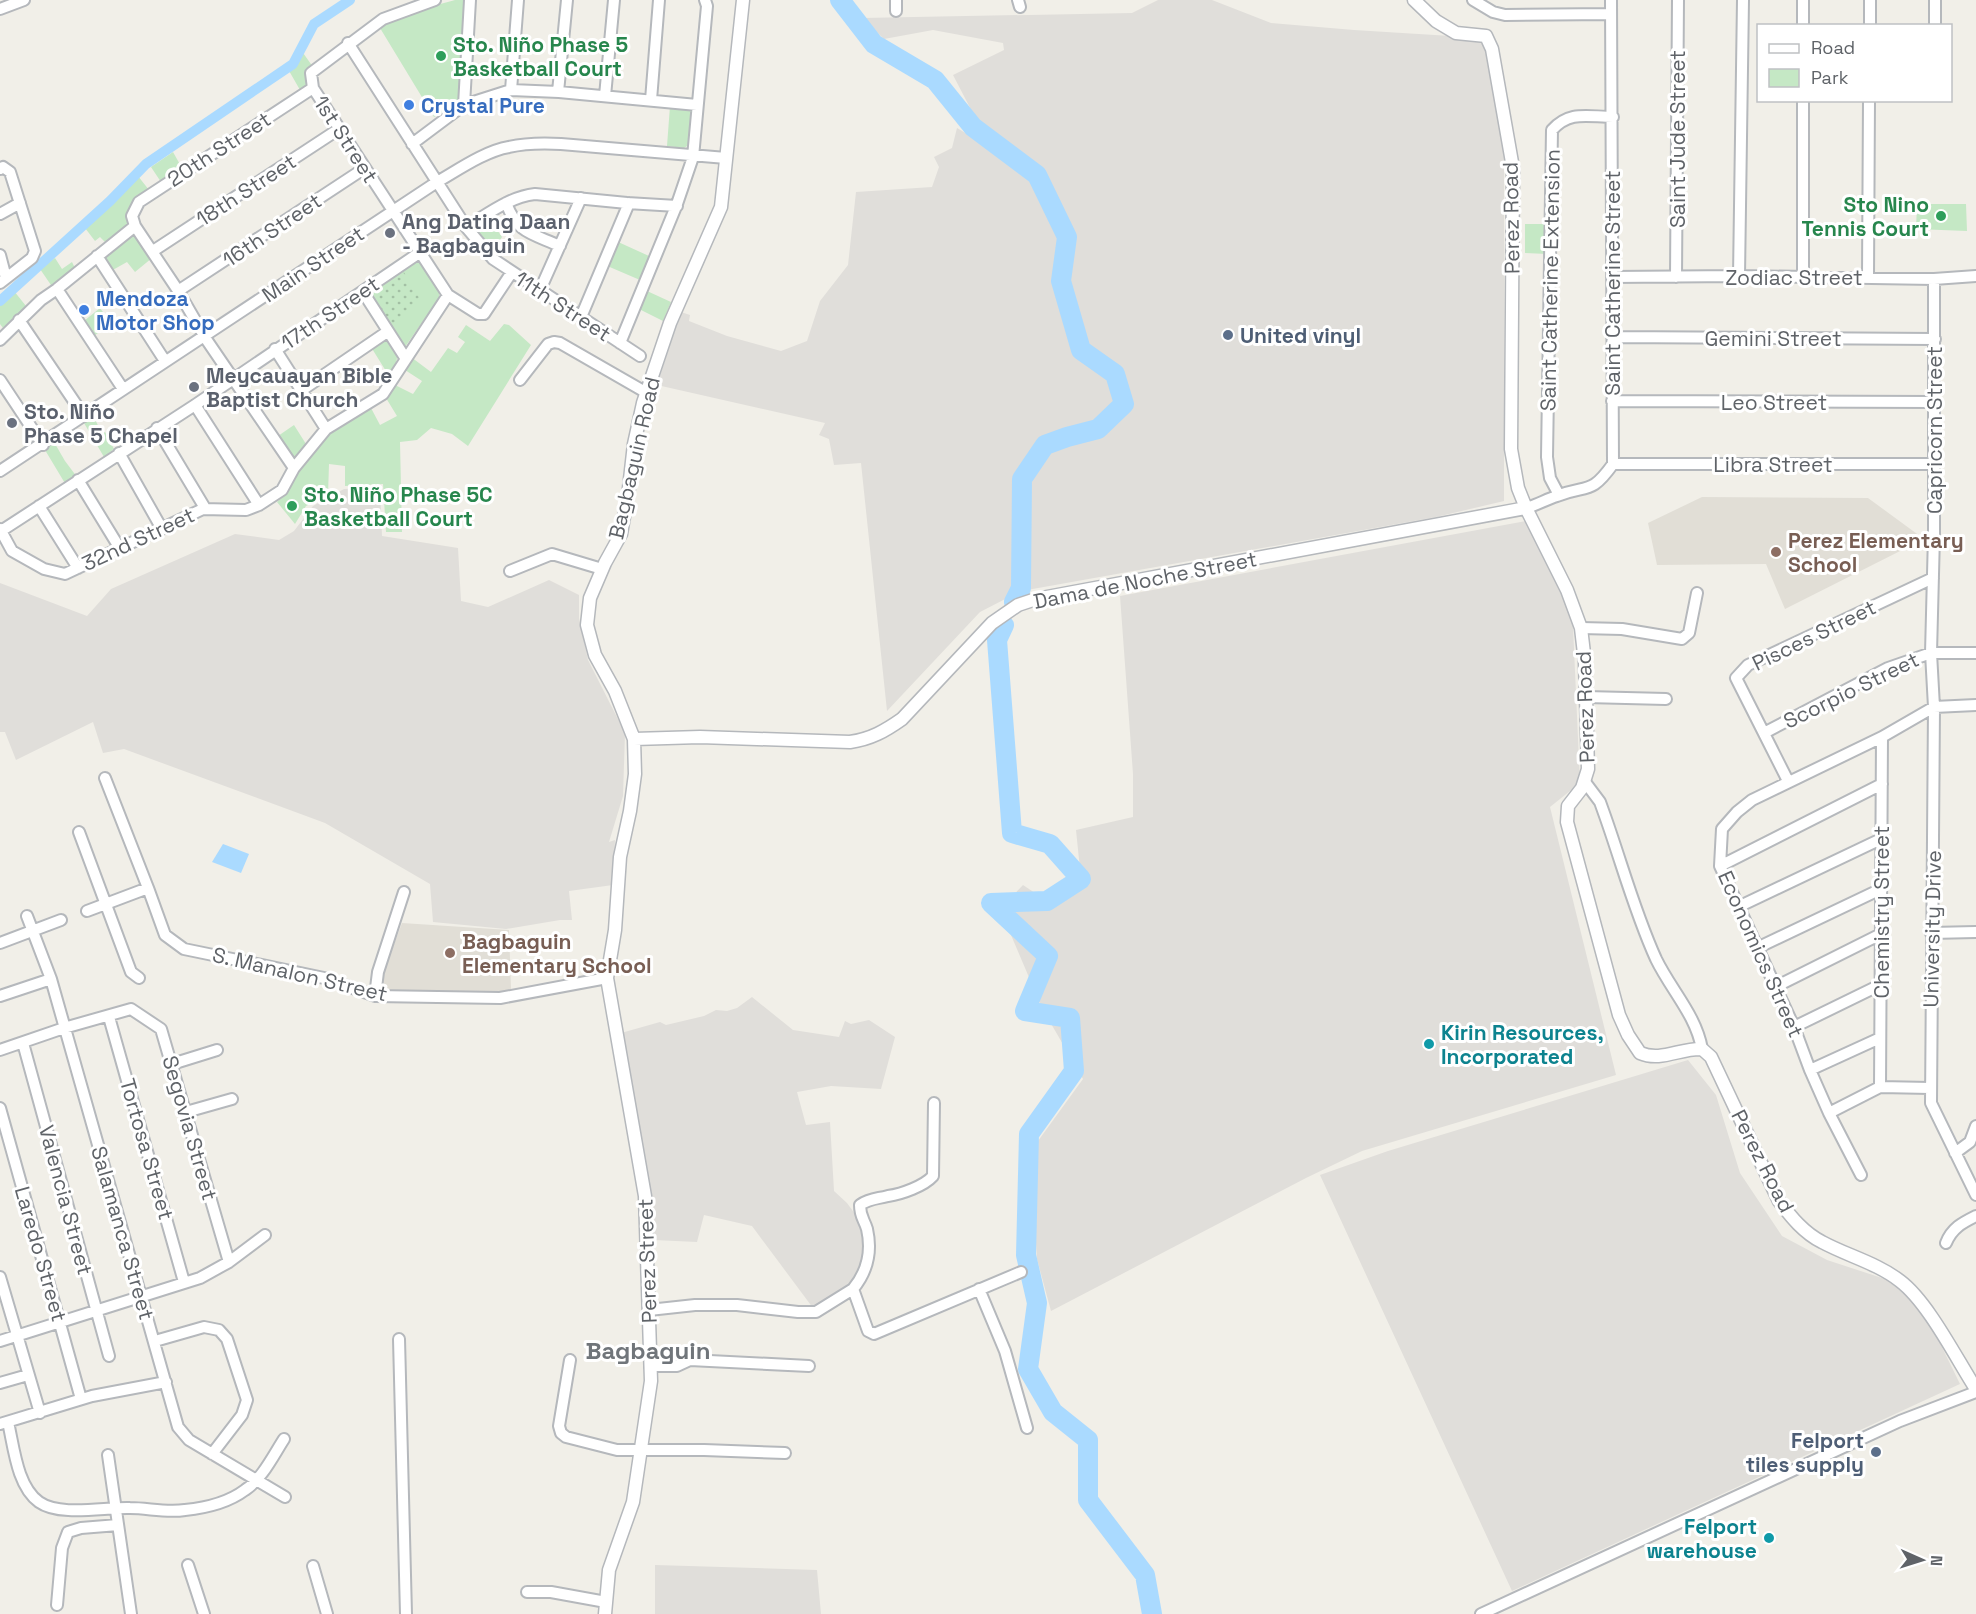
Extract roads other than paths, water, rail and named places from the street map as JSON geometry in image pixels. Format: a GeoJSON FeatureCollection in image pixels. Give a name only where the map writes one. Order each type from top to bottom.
{"type":"FeatureCollection","features":[{"type":"Feature","properties":{"kind":"street"},"geometry":{"type":"LineString","coordinates":[[0,9],[24,0]]}},
{"type":"Feature","properties":{"kind":"street","name":"1st Street"},"geometry":{"type":"LineString","coordinates":[[435,0],[383,19],[310,73],[313,88],[448,295]]}},
{"type":"Feature","properties":{"kind":"street"},"geometry":{"type":"LineString","coordinates":[[464,105],[470,0]]}},
{"type":"Feature","properties":{"kind":"street"},"geometry":{"type":"LineString","coordinates":[[511,90],[518,0]]}},
{"type":"Feature","properties":{"kind":"street"},"geometry":{"type":"LineString","coordinates":[[558,92],[567,0]]}},
{"type":"Feature","properties":{"kind":"street"},"geometry":{"type":"LineString","coordinates":[[605,96],[614,0]]}},
{"type":"Feature","properties":{"kind":"street"},"geometry":{"type":"LineString","coordinates":[[651,100],[659,0]]}},
{"type":"Feature","properties":{"kind":"street"},"geometry":{"type":"LineString","coordinates":[[620,343],[677,206],[693,155],[708,6],[705,0]]}},
{"type":"Feature","properties":{"kind":"street","name":"Bagbaguin Road"},"geometry":{"type":"LineString","coordinates":[[607,978],[615,930],[620,857],[635,774],[634,739],[615,691],[595,655],[587,625],[590,598],[602,569],[621,534],[634,444],[647,393],[670,323],[721,207],[743,0]]}},
{"type":"Feature","properties":{"kind":"street","name":"Perez Road"},"geometry":{"type":"LineString","coordinates":[[1414,0],[1436,21],[1456,33],[1486,36],[1492,49],[1513,168],[1511,449],[1518,488],[1567,590],[1581,628],[1589,757],[1585,782],[1568,806],[1567,822],[1611,992],[1628,1035],[1635,1048],[1648,1056],[1658,1057],[1685,1049],[1702,1049],[1711,1057],[1779,1201],[1792,1218],[1821,1242],[1884,1270],[1901,1282],[1922,1304],[1976,1390]]}},
{"type":"Feature","properties":{"kind":"street"},"geometry":{"type":"LineString","coordinates":[[1473,0],[1493,12],[1505,15],[1611,14]]}},
{"type":"Feature","properties":{"kind":"street","name":"Saint Catherine Street"},"geometry":{"type":"LineString","coordinates":[[1611,0],[1613,464]]}},
{"type":"Feature","properties":{"kind":"street","name":"Saint Jude Street"},"geometry":{"type":"LineString","coordinates":[[1676,277],[1678,0]]}},
{"type":"Feature","properties":{"kind":"street"},"geometry":{"type":"LineString","coordinates":[[1739,276],[1743,0]]}},
{"type":"Feature","properties":{"kind":"street"},"geometry":{"type":"LineString","coordinates":[[1803,0],[1803,24]]}},
{"type":"Feature","properties":{"kind":"street"},"geometry":{"type":"LineString","coordinates":[[1870,0],[1870,24]]}},
{"type":"Feature","properties":{"kind":"street"},"geometry":{"type":"LineString","coordinates":[[1935,0],[1935,24]]}},
{"type":"Feature","properties":{"kind":"street","name":"11th Street"},"geometry":{"type":"LineString","coordinates":[[348,43],[466,227],[493,259],[640,356]]}},
{"type":"Feature","properties":{"kind":"street","name":"20th Street"},"geometry":{"type":"LineString","coordinates":[[134,221],[139,202],[313,88]]}},
{"type":"Feature","properties":{"kind":"street"},"geometry":{"type":"LineString","coordinates":[[412,144],[464,105],[511,90],[697,105]]}},
{"type":"Feature","properties":{"kind":"street"},"geometry":{"type":"LineString","coordinates":[[1803,102],[1803,277]]}},
{"type":"Feature","properties":{"kind":"street"},"geometry":{"type":"LineString","coordinates":[[1868,278],[1869,102]]}},
{"type":"Feature","properties":{"kind":"street","name":"Saint Catherine Extension"},"geometry":{"type":"LineString","coordinates":[[1559,495],[1550,478],[1547,457],[1551,130],[1561,120],[1572,116],[1612,117]]}},
{"type":"Feature","properties":{"kind":"street","name":"18th Street"},"geometry":{"type":"LineString","coordinates":[[153,251],[339,129]]}},
{"type":"Feature","properties":{"kind":"street","name":"Main Street"},"geometry":{"type":"LineString","coordinates":[[0,471],[43,445],[123,388],[437,182],[506,147],[533,143],[726,158]]}},
{"type":"Feature","properties":{"kind":"street"},"geometry":{"type":"LineString","coordinates":[[0,169],[3,167],[10,172],[35,250],[32,258],[3,280]]}},
{"type":"Feature","properties":{"kind":"street","name":"16th Street"},"geometry":{"type":"LineString","coordinates":[[178,291],[364,168]]}},
{"type":"Feature","properties":{"kind":"street"},"geometry":{"type":"LineString","coordinates":[[466,227],[523,195],[535,194],[677,206]]}},
{"type":"Feature","properties":{"kind":"street"},"geometry":{"type":"LineString","coordinates":[[540,290],[581,198]]}},
{"type":"Feature","properties":{"kind":"street"},"geometry":{"type":"LineString","coordinates":[[506,203],[512,219],[520,229],[560,246]]}},
{"type":"Feature","properties":{"kind":"street"},"geometry":{"type":"LineString","coordinates":[[581,317],[629,203]]}},
{"type":"Feature","properties":{"kind":"street"},"geometry":{"type":"LineString","coordinates":[[0,214],[20,204]]}},
{"type":"Feature","properties":{"kind":"street"},"geometry":{"type":"LineString","coordinates":[[0,340],[41,300],[97,256],[134,221],[205,336],[294,468]]}},
{"type":"Feature","properties":{"kind":"street","name":"17th Street"},"geometry":{"type":"LineString","coordinates":[[0,530],[195,405],[419,253]]}},
{"type":"Feature","properties":{"kind":"street"},"geometry":{"type":"LineString","coordinates":[[0,255],[3,280]]}},
{"type":"Feature","properties":{"kind":"street"},"geometry":{"type":"LineString","coordinates":[[97,256],[165,361]]}},
{"type":"Feature","properties":{"kind":"street"},"geometry":{"type":"LineString","coordinates":[[448,295],[478,314],[484,314],[512,272]]}},
{"type":"Feature","properties":{"kind":"street","name":"Zodiac Street"},"geometry":{"type":"LineString","coordinates":[[1612,277],[1934,279],[1976,276]]}},
{"type":"Feature","properties":{"kind":"street","name":"Capricorn Street"},"geometry":{"type":"LineString","coordinates":[[1931,652],[1935,402],[1934,279]]}},
{"type":"Feature","properties":{"kind":"street"},"geometry":{"type":"LineString","coordinates":[[57,289],[123,388]]}},
{"type":"Feature","properties":{"kind":"street"},"geometry":{"type":"LineString","coordinates":[[363,292],[406,359]]}},
{"type":"Feature","properties":{"kind":"street","name":"32nd Street"},"geometry":{"type":"LineString","coordinates":[[0,530],[12,551],[44,569],[65,574],[205,508],[246,510],[259,505],[282,490],[294,468],[326,429],[383,394],[448,295]]}},
{"type":"Feature","properties":{"kind":"street"},"geometry":{"type":"LineString","coordinates":[[19,320],[84,416]]}},
{"type":"Feature","properties":{"kind":"street"},"geometry":{"type":"LineString","coordinates":[[302,390],[387,332]]}},
{"type":"Feature","properties":{"kind":"street","name":"Gemini Street"},"geometry":{"type":"LineString","coordinates":[[1612,338],[1935,339]]}},
{"type":"Feature","properties":{"kind":"street"},"geometry":{"type":"LineString","coordinates":[[520,381],[548,344],[554,342],[560,343],[647,393]]}},
{"type":"Feature","properties":{"kind":"street"},"geometry":{"type":"LineString","coordinates":[[275,349],[326,429]]}},
{"type":"Feature","properties":{"kind":"street"},"geometry":{"type":"LineString","coordinates":[[0,380],[43,445]]}},
{"type":"Feature","properties":{"kind":"street","name":"Leo Street"},"geometry":{"type":"LineString","coordinates":[[1612,401],[1935,402]]}},
{"type":"Feature","properties":{"kind":"street"},"geometry":{"type":"LineString","coordinates":[[195,405],[259,505]]}},
{"type":"Feature","properties":{"kind":"street"},"geometry":{"type":"LineString","coordinates":[[157,428],[205,508]]}},
{"type":"Feature","properties":{"kind":"street"},"geometry":{"type":"LineString","coordinates":[[119,453],[162,529]]}},
{"type":"Feature","properties":{"kind":"street"},"geometry":{"type":"LineString","coordinates":[[1526,508],[1559,495],[1589,489],[1601,480],[1613,464]]}},
{"type":"Feature","properties":{"kind":"street","name":"Libra Street"},"geometry":{"type":"LineString","coordinates":[[1613,464],[1933,464]]}},
{"type":"Feature","properties":{"kind":"street"},"geometry":{"type":"LineString","coordinates":[[78,480],[119,548]]}},
{"type":"Feature","properties":{"kind":"street"},"geometry":{"type":"LineString","coordinates":[[39,506],[78,568]]}},
{"type":"Feature","properties":{"kind":"street","name":"Dama de Noche Street"},"geometry":{"type":"LineString","coordinates":[[634,739],[700,737],[850,742],[863,740],[886,731],[902,719],[992,623],[1005,612],[1027,602],[1526,508]]}},
{"type":"Feature","properties":{"kind":"street"},"geometry":{"type":"LineString","coordinates":[[510,571],[552,554],[602,569]]}},
{"type":"Feature","properties":{"kind":"street","name":"Pisces Street"},"geometry":{"type":"LineString","coordinates":[[1788,781],[1736,678],[1748,665],[1933,578]]}},
{"type":"Feature","properties":{"kind":"street"},"geometry":{"type":"LineString","coordinates":[[1581,628],[1622,629],[1682,639],[1689,633],[1697,593]]}},
{"type":"Feature","properties":{"kind":"street","name":"Scorpio Street"},"geometry":{"type":"LineString","coordinates":[[1764,733],[1888,668],[1931,652],[1976,653]]}},
{"type":"Feature","properties":{"kind":"street","name":"University Drive"},"geometry":{"type":"LineString","coordinates":[[1931,652],[1934,707],[1931,1103],[1976,1195]]}},
{"type":"Feature","properties":{"kind":"street"},"geometry":{"type":"LineString","coordinates":[[1586,698],[1666,699]]}},
{"type":"Feature","properties":{"kind":"street","name":"Economics Street"},"geometry":{"type":"LineString","coordinates":[[1861,1175],[1829,1113],[1759,947],[1720,866],[1722,829],[1752,800],[1882,737],[1934,707],[1976,705]]}},
{"type":"Feature","properties":{"kind":"street","name":"Chemistry Street"},"geometry":{"type":"LineString","coordinates":[[1880,1088],[1882,737]]}},
{"type":"Feature","properties":{"kind":"street","name":"S. Manalon Street"},"geometry":{"type":"LineString","coordinates":[[105,778],[165,935],[184,949],[324,978],[375,996],[500,998],[607,978]]}},
{"type":"Feature","properties":{"kind":"street"},"geometry":{"type":"LineString","coordinates":[[1585,782],[1600,802],[1650,945],[1666,977],[1694,1021],[1700,1035],[1702,1049]]}},
{"type":"Feature","properties":{"kind":"street"},"geometry":{"type":"LineString","coordinates":[[1720,866],[1882,784]]}},
{"type":"Feature","properties":{"kind":"street"},"geometry":{"type":"LineString","coordinates":[[79,832],[131,972],[139,978]]}},
{"type":"Feature","properties":{"kind":"street"},"geometry":{"type":"LineString","coordinates":[[1738,907],[1881,839]]}},
{"type":"Feature","properties":{"kind":"street"},"geometry":{"type":"LineString","coordinates":[[87,911],[148,888]]}},
{"type":"Feature","properties":{"kind":"street"},"geometry":{"type":"LineString","coordinates":[[1759,947],[1881,889]]}},
{"type":"Feature","properties":{"kind":"street"},"geometry":{"type":"LineString","coordinates":[[375,996],[378,972],[404,892]]}},
{"type":"Feature","properties":{"kind":"street","name":"Salamanca Street"},"geometry":{"type":"LineString","coordinates":[[27,916],[51,979],[155,1341],[174,1417],[182,1433],[189,1440],[285,1497]]}},
{"type":"Feature","properties":{"kind":"street"},"geometry":{"type":"LineString","coordinates":[[0,943],[61,920]]}},
{"type":"Feature","properties":{"kind":"street"},"geometry":{"type":"LineString","coordinates":[[1931,933],[1976,932]]}},
{"type":"Feature","properties":{"kind":"street"},"geometry":{"type":"LineString","coordinates":[[1775,987],[1881,934]]}},
{"type":"Feature","properties":{"kind":"street","name":"Perez Street"},"geometry":{"type":"LineString","coordinates":[[606,1608],[609,1570],[633,1502],[651,1381],[645,1196],[607,978]]}},
{"type":"Feature","properties":{"kind":"street"},"geometry":{"type":"LineString","coordinates":[[0,996],[51,979]]}},
{"type":"Feature","properties":{"kind":"street"},"geometry":{"type":"LineString","coordinates":[[1794,1028],[1881,985]]}},
{"type":"Feature","properties":{"kind":"street","name":"Segovia Street"},"geometry":{"type":"LineString","coordinates":[[110,1017],[131,1010],[161,1029],[229,1262]]}},
{"type":"Feature","properties":{"kind":"street"},"geometry":{"type":"LineString","coordinates":[[0,1050],[64,1028],[110,1017]]}},
{"type":"Feature","properties":{"kind":"street","name":"Tortosa Street"},"geometry":{"type":"LineString","coordinates":[[110,1017],[184,1282]]}},
{"type":"Feature","properties":{"kind":"street"},"geometry":{"type":"LineString","coordinates":[[1810,1070],[1880,1038]]}},
{"type":"Feature","properties":{"kind":"street","name":"Valencia Street"},"geometry":{"type":"LineString","coordinates":[[23,1043],[109,1356]]}},
{"type":"Feature","properties":{"kind":"street"},"geometry":{"type":"LineString","coordinates":[[172,1064],[217,1050]]}},
{"type":"Feature","properties":{"kind":"street"},"geometry":{"type":"LineString","coordinates":[[1829,1113],[1880,1088],[1930,1088]]}},
{"type":"Feature","properties":{"kind":"street"},"geometry":{"type":"LineString","coordinates":[[186,1112],[232,1099]]}},
{"type":"Feature","properties":{"kind":"street"},"geometry":{"type":"LineString","coordinates":[[649,1310],[695,1305],[737,1305],[768,1310],[816,1312],[854,1289],[862,1278],[869,1257],[867,1228],[860,1216],[860,1205],[869,1199],[890,1196],[928,1182],[933,1176],[934,1103]]}},
{"type":"Feature","properties":{"kind":"street","name":"Laredo Street"},"geometry":{"type":"LineString","coordinates":[[0,1108],[81,1399]]}},
{"type":"Feature","properties":{"kind":"street"},"geometry":{"type":"LineString","coordinates":[[1955,1153],[1970,1142],[1976,1126]]}},
{"type":"Feature","properties":{"kind":"street"},"geometry":{"type":"LineString","coordinates":[[1946,1243],[1950,1233],[1957,1226],[1976,1216]]}},
{"type":"Feature","properties":{"kind":"street"},"geometry":{"type":"LineString","coordinates":[[0,1341],[216,1270],[265,1234]]}},
{"type":"Feature","properties":{"kind":"street"},"geometry":{"type":"LineString","coordinates":[[854,1289],[868,1331],[874,1334],[1021,1272]]}},
{"type":"Feature","properties":{"kind":"street"},"geometry":{"type":"LineString","coordinates":[[1,1284],[40,1413]]}},
{"type":"Feature","properties":{"kind":"street"},"geometry":{"type":"LineString","coordinates":[[980,1288],[1005,1351],[1027,1428]]}},
{"type":"Feature","properties":{"kind":"street"},"geometry":{"type":"LineString","coordinates":[[155,1341],[204,1327],[219,1330],[227,1339],[247,1400],[242,1415],[212,1454]]}},
{"type":"Feature","properties":{"kind":"street"},"geometry":{"type":"LineString","coordinates":[[399,1339],[406,1614]]}},
{"type":"Feature","properties":{"kind":"street"},"geometry":{"type":"LineString","coordinates":[[570,1360],[559,1425],[561,1433],[566,1437],[617,1450],[785,1453]]}},
{"type":"Feature","properties":{"kind":"street"},"geometry":{"type":"LineString","coordinates":[[650,1366],[674,1366],[690,1360],[809,1366]]}},
{"type":"Feature","properties":{"kind":"street"},"geometry":{"type":"LineString","coordinates":[[0,1383],[28,1375]]}},
{"type":"Feature","properties":{"kind":"street"},"geometry":{"type":"LineString","coordinates":[[166,1382],[81,1399],[4,1424],[25,1484],[39,1502],[63,1509],[116,1508],[168,1511],[196,1509],[243,1492],[257,1479],[284,1439]]}},
{"type":"Feature","properties":{"kind":"street"},"geometry":{"type":"LineString","coordinates":[[1481,1614],[1900,1421],[1976,1390]]}},
{"type":"Feature","properties":{"kind":"street"},"geometry":{"type":"LineString","coordinates":[[108,1455],[130,1614]]}},
{"type":"Feature","properties":{"kind":"street"},"geometry":{"type":"LineString","coordinates":[[57,1605],[62,1548],[68,1532],[74,1529],[118,1525]]}},
{"type":"Feature","properties":{"kind":"street"},"geometry":{"type":"LineString","coordinates":[[188,1565],[204,1614]]}},
{"type":"Feature","properties":{"kind":"street"},"geometry":{"type":"LineString","coordinates":[[313,1566],[327,1614]]}},
{"type":"Feature","properties":{"kind":"street"},"geometry":{"type":"LineString","coordinates":[[527,1592],[551,1592],[606,1608]]}},
{"type":"Feature","properties":{"kind":"water"},"geometry":{"type":"Polygon","coordinates":[[[223,844],[249,854],[241,873],[212,862],[223,844]]]}},
{"type":"Feature","properties":{"kind":"waterway"},"geometry":{"type":"LineString","coordinates":[[0,301],[110,201],[146,164],[293,64],[314,24],[350,0]]}},
{"type":"Feature","properties":{"kind":"waterway"},"geometry":{"type":"LineString","coordinates":[[840,0],[874,44],[935,80],[973,127],[1037,175],[1067,237],[1061,281],[1081,350],[1115,374],[1124,404],[1098,429],[1045,445],[1022,479],[1021,588],[1014,602]]}},
{"type":"Feature","properties":{"kind":"waterway"},"geometry":{"type":"LineString","coordinates":[[1004,625],[997,640],[1012,833],[1050,844],[1081,879],[1047,901],[991,903],[1048,956],[1025,1011],[1070,1018],[1074,1071],[1029,1134],[1026,1255],[1037,1303],[1028,1369],[1053,1412],[1088,1440],[1088,1500],[1145,1575],[1152,1614]]}},
{"type":"Feature","properties":{"kind":"place","name":"Sto. Niño Phase 5 Basketball Court"},"geometry":{"type":"Point","coordinates":[441,56]}},
{"type":"Feature","properties":{"kind":"place","name":"Crystal Pure"},"geometry":{"type":"Point","coordinates":[409,105]}},
{"type":"Feature","properties":{"kind":"place","name":"Sto Nino Tennis Court"},"geometry":{"type":"Point","coordinates":[1941,216]}},
{"type":"Feature","properties":{"kind":"place","name":"Ang Dating Daan - Bagbaguin"},"geometry":{"type":"Point","coordinates":[390,233]}},
{"type":"Feature","properties":{"kind":"place","name":"Mendoza Motor Shop"},"geometry":{"type":"Point","coordinates":[84,310]}},
{"type":"Feature","properties":{"kind":"place","name":"United vinyl"},"geometry":{"type":"Point","coordinates":[1228,335]}},
{"type":"Feature","properties":{"kind":"place","name":"Meycauayan Bible Baptist Church"},"geometry":{"type":"Point","coordinates":[194,387]}},
{"type":"Feature","properties":{"kind":"place","name":"Sto. Niño Phase 5 Chapel"},"geometry":{"type":"Point","coordinates":[12,423]}},
{"type":"Feature","properties":{"kind":"place","name":"Sto. Niño Phase 5C Basketball Court"},"geometry":{"type":"Point","coordinates":[292,506]}},
{"type":"Feature","properties":{"kind":"place","name":"Perez Elementary School"},"geometry":{"type":"Point","coordinates":[1776,552]}},
{"type":"Feature","properties":{"kind":"place","name":"Bagbaguin Elementary School"},"geometry":{"type":"Point","coordinates":[450,953]}},
{"type":"Feature","properties":{"kind":"place","name":"Kirin Resources, Incorporated"},"geometry":{"type":"Point","coordinates":[1429,1044]}},
{"type":"Feature","properties":{"kind":"place","name":"Felport tiles supply"},"geometry":{"type":"Point","coordinates":[1876,1452]}},
{"type":"Feature","properties":{"kind":"place","name":"Felport warehouse"},"geometry":{"type":"Point","coordinates":[1769,1538]}},
{"type":"Feature","properties":{"kind":"district","name":"Bagbaguin"},"geometry":{"type":"Point","coordinates":[648,1350]}}]}
